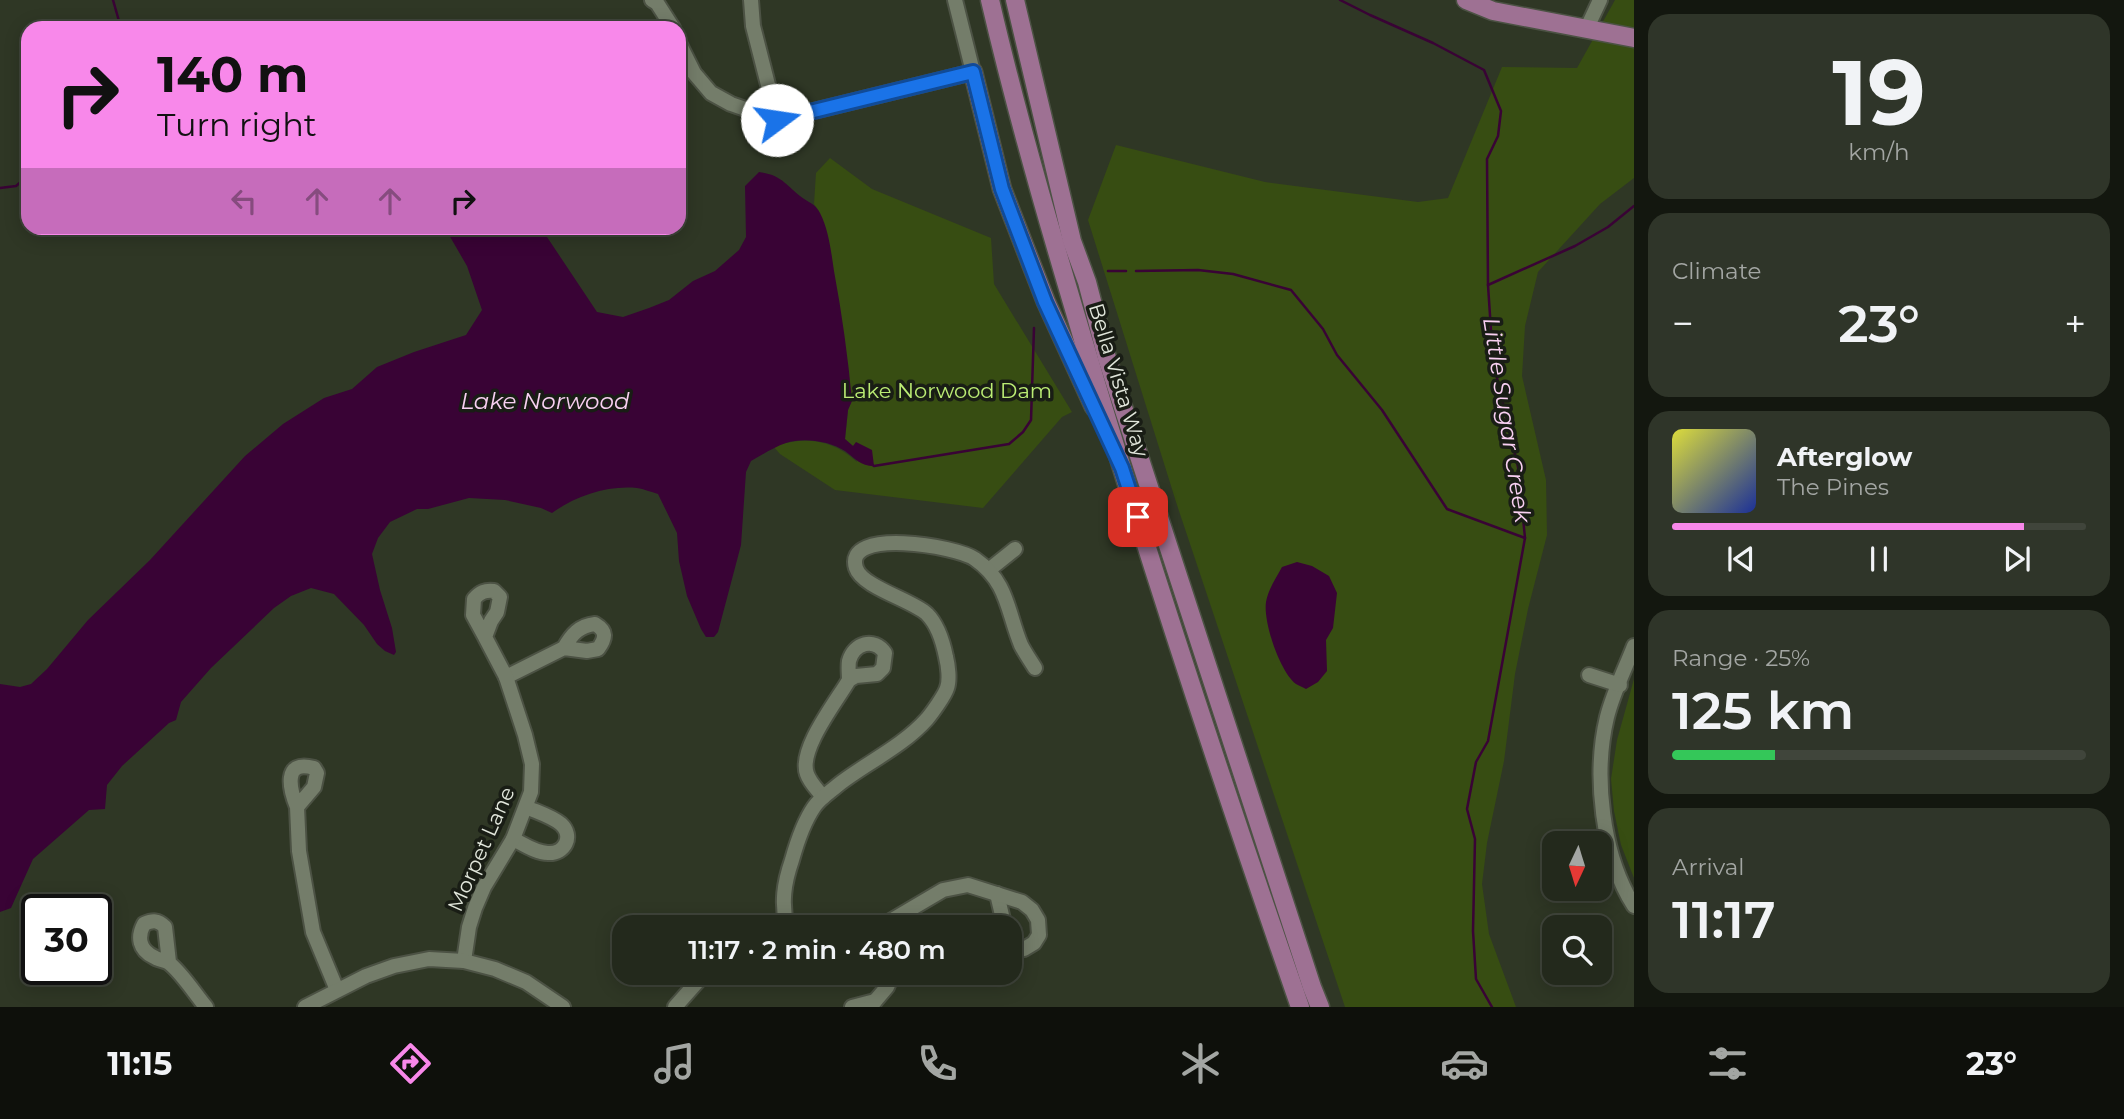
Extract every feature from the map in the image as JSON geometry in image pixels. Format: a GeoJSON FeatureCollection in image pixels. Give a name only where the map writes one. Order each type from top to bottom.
{"type":"FeatureCollection","features":[{"type":"Feature","properties":{"kind":"main road","name":"Bella Vista Way"},"geometry":{"type":"LineString","coordinates":[[990,0],[1054,244],[1122,468],[1208,741],[1300,1007]]}},
{"type":"Feature","properties":{"kind":"main road","name":"Bella Vista Way"},"geometry":{"type":"LineString","coordinates":[[1015,0],[1072,241],[1087,282],[1107,358],[1320,1007]]}},
{"type":"Feature","properties":{"kind":"main road"},"geometry":{"type":"LineString","coordinates":[[1466,0],[1493,11],[1634,38]]}},
{"type":"Feature","properties":{"kind":"main road"},"geometry":{"type":"LineString","coordinates":[[973,72],[1002,189],[1045,302],[1122,468]]}},
{"type":"Feature","properties":{"kind":"street"},"geometry":{"type":"LineString","coordinates":[[652,0],[669,21]]}},
{"type":"Feature","properties":{"kind":"street"},"geometry":{"type":"LineString","coordinates":[[751,0],[752,26],[777,120]]}},
{"type":"Feature","properties":{"kind":"street"},"geometry":{"type":"LineString","coordinates":[[686,57],[694,73],[711,93],[731,104],[777,120],[973,72],[955,0]]}},
{"type":"Feature","properties":{"kind":"street"},"geometry":{"type":"LineString","coordinates":[[1586,30],[1600,0]]}},
{"type":"Feature","properties":{"kind":"street"},"geometry":{"type":"LineString","coordinates":[[784,915],[784,883],[798,837],[816,804],[843,781],[910,736],[928,718],[947,689],[947,661],[941,636],[927,614],[860,574],[856,568],[855,557],[860,550],[888,544],[927,545],[969,555],[990,569],[999,584],[1022,647],[1035,668]]}},
{"type":"Feature","properties":{"kind":"street"},"geometry":{"type":"LineString","coordinates":[[990,569],[1014,549]]}},
{"type":"Feature","properties":{"kind":"street","name":"Morpet Lane"},"geometry":{"type":"LineString","coordinates":[[464,961],[475,908],[484,887],[513,839],[531,792],[532,764],[525,735],[506,677],[485,637]]}},
{"type":"Feature","properties":{"kind":"street"},"geometry":{"type":"LineString","coordinates":[[1634,646],[1608,714],[1601,745],[1601,790],[1608,838],[1623,889],[1634,906]]}},
{"type":"Feature","properties":{"kind":"street"},"geometry":{"type":"LineString","coordinates":[[506,677],[564,648]]}},
{"type":"Feature","properties":{"kind":"street"},"geometry":{"type":"LineString","coordinates":[[1589,675],[1620,685]]}},
{"type":"Feature","properties":{"kind":"street"},"geometry":{"type":"LineString","coordinates":[[823,797],[806,773],[805,757],[849,680]]}},
{"type":"Feature","properties":{"kind":"street"},"geometry":{"type":"LineString","coordinates":[[298,807],[299,851],[313,932],[337,990]]}},
{"type":"Feature","properties":{"kind":"street"},"geometry":{"type":"LineString","coordinates":[[513,839],[546,853],[564,848],[568,841],[567,832],[560,824],[526,807]]}},
{"type":"Feature","properties":{"kind":"street"},"geometry":{"type":"LineString","coordinates":[[902,915],[943,890],[968,885],[1021,902],[1032,910],[1038,920],[1039,935],[1034,943],[1022,948]]}},
{"type":"Feature","properties":{"kind":"street"},"geometry":{"type":"LineString","coordinates":[[997,894],[1001,915]]}},
{"type":"Feature","properties":{"kind":"street"},"geometry":{"type":"LineString","coordinates":[[305,1007],[394,966],[429,958],[464,961],[505,973],[526,982],[545,1002],[563,1007]]}},
{"type":"Feature","properties":{"kind":"street"},"geometry":{"type":"LineString","coordinates":[[169,962],[206,1007]]}},
{"type":"Feature","properties":{"kind":"street"},"geometry":{"type":"LineString","coordinates":[[675,1007],[694,985]]}},
{"type":"Feature","properties":{"kind":"street"},"geometry":{"type":"LineString","coordinates":[[852,1007],[873,1004],[888,985]]}},
{"type":"Feature","properties":{"kind":"green space"},"geometry":{"type":"Polygon","coordinates":[[[1615,0],[1634,0],[1634,178],[1600,204],[1538,272],[1525,326],[1522,376],[1546,480],[1547,535],[1515,674],[1504,761],[1487,843],[1482,884],[1489,934],[1516,1007],[1345,1007],[1177,505],[1088,220],[1116,145],[1265,182],[1418,202],[1448,198],[1502,67],[1577,68],[1615,0]]]}},
{"type":"Feature","properties":{"kind":"green space","name":"Lake Norwood Dam"},"geometry":{"type":"Polygon","coordinates":[[[830,158],[872,189],[991,238],[994,284],[1072,412],[1062,417],[983,508],[835,490],[780,454],[773,446],[796,441],[817,442],[837,448],[857,462],[853,446],[845,439],[848,410],[852,400],[819,211],[814,204],[816,173],[830,158]]]}},
{"type":"Feature","properties":{"kind":"green space"},"geometry":{"type":"Polygon","coordinates":[[[1634,679],[1634,878],[1621,845],[1611,779],[1617,740],[1634,679]]]}},
{"type":"Feature","properties":{"kind":"water","name":"Lake Norwood"},"geometry":{"type":"Polygon","coordinates":[[[759,172],[772,175],[782,180],[820,213],[831,249],[852,401],[848,410],[845,439],[853,446],[856,442],[872,450],[874,466],[862,463],[832,445],[808,440],[786,443],[751,461],[746,472],[741,545],[718,632],[714,637],[706,637],[687,596],[679,561],[677,533],[658,494],[637,488],[603,490],[581,497],[552,513],[505,500],[469,498],[428,509],[417,509],[390,522],[378,538],[372,554],[392,628],[396,652],[394,655],[377,644],[364,625],[334,594],[311,588],[291,596],[274,608],[211,668],[181,702],[176,720],[169,723],[122,766],[107,785],[105,809],[89,810],[33,859],[11,908],[0,912],[0,684],[20,687],[31,684],[88,620],[150,560],[245,456],[283,424],[324,398],[352,389],[377,367],[466,335],[482,310],[467,266],[449,235],[546,235],[597,312],[623,317],[669,300],[693,281],[715,271],[739,250],[746,237],[745,186],[759,172]]]}},
{"type":"Feature","properties":{"kind":"water"},"geometry":{"type":"Polygon","coordinates":[[[1297,562],[1312,566],[1329,576],[1337,593],[1333,628],[1326,640],[1327,671],[1318,682],[1306,689],[1296,684],[1284,669],[1274,646],[1266,611],[1268,593],[1282,567],[1297,562]]]}},
{"type":"Feature","properties":{"kind":"waterway"},"geometry":{"type":"LineString","coordinates":[[113,0],[119,21]]}},
{"type":"Feature","properties":{"kind":"waterway","name":"Little Sugar Creek"},"geometry":{"type":"LineString","coordinates":[[1340,0],[1484,70],[1501,111],[1498,136],[1487,159],[1488,285],[1493,361],[1518,467],[1525,538],[1488,741],[1476,762],[1467,809],[1475,839],[1473,931],[1476,979],[1492,1007]]}},
{"type":"Feature","properties":{"kind":"waterway"},"geometry":{"type":"LineString","coordinates":[[0,188],[16,186],[21,182]]}},
{"type":"Feature","properties":{"kind":"waterway"},"geometry":{"type":"LineString","coordinates":[[1488,285],[1575,246],[1608,227],[1634,206]]}},
{"type":"Feature","properties":{"kind":"waterway"},"geometry":{"type":"LineString","coordinates":[[1136,271],[1198,270],[1233,274],[1291,290],[1323,329],[1337,355],[1382,410],[1447,509],[1525,538]]}},
{"type":"Feature","properties":{"kind":"waterway"},"geometry":{"type":"LineString","coordinates":[[1108,271],[1126,271]]}},
{"type":"Feature","properties":{"kind":"waterway"},"geometry":{"type":"LineString","coordinates":[[871,464],[874,466],[1009,444],[1023,432],[1031,420],[1034,328]]}},
{"type":"Feature","properties":{"kind":"route"},"geometry":{"type":"LineString","coordinates":[[777,120],[973,72],[1002,189],[1045,302],[1122,468],[1138,517]]}}]}
